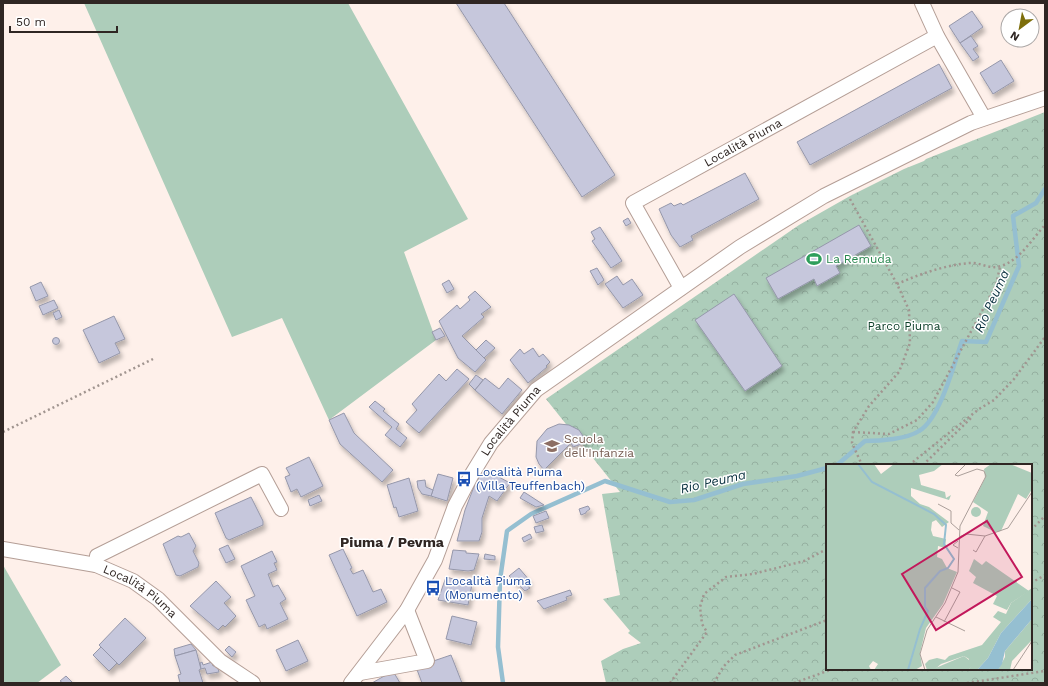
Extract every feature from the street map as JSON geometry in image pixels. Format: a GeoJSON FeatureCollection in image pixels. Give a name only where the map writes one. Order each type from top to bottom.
{"type":"FeatureCollection","features":[{"type":"Feature","properties":{"kind":"street"},"geometry":{"type":"LineString","coordinates":[[922,3],[937,36],[984,118]]}},
{"type":"Feature","properties":{"kind":"street","name":"Località Piuma"},"geometry":{"type":"LineString","coordinates":[[681,288],[633,203],[937,36]]}},
{"type":"Feature","properties":{"kind":"street","name":"Località Piuma"},"geometry":{"type":"LineString","coordinates":[[356,678],[407,610],[435,560],[455,506],[491,443],[536,390],[740,247],[824,196],[872,170],[971,123],[1045,98]]}},
{"type":"Feature","properties":{"kind":"street"},"geometry":{"type":"LineString","coordinates":[[96,565],[97,556],[262,474],[281,510]]}},
{"type":"Feature","properties":{"kind":"street","name":"Località Piuma"},"geometry":{"type":"LineString","coordinates":[[3,549],[96,565],[132,581],[158,599],[220,662],[253,683]]}},
{"type":"Feature","properties":{"kind":"street","name":"Località Piuma"},"geometry":{"type":"LineString","coordinates":[[356,678],[427,661],[407,610]]}},
{"type":"Feature","properties":{"kind":"path"},"geometry":{"type":"LineString","coordinates":[[843,187],[897,284],[909,310],[910,343],[900,372],[868,406],[853,432],[852,443],[862,464]]}},
{"type":"Feature","properties":{"kind":"path"},"geometry":{"type":"LineString","coordinates":[[897,284],[935,271],[972,263],[1000,267],[1014,260],[1045,225]]}},
{"type":"Feature","properties":{"kind":"path"},"geometry":{"type":"LineString","coordinates":[[853,432],[889,434],[917,420],[932,402],[996,285],[1000,267]]}},
{"type":"Feature","properties":{"kind":"path"},"geometry":{"type":"LineString","coordinates":[[910,464],[980,409],[994,400],[1014,379],[1045,337]]}},
{"type":"Feature","properties":{"kind":"path"},"geometry":{"type":"LineString","coordinates":[[3,432],[153,359]]}},
{"type":"Feature","properties":{"kind":"path"},"geometry":{"type":"LineString","coordinates":[[924,464],[980,409]]}},
{"type":"Feature","properties":{"kind":"path"},"geometry":{"type":"LineString","coordinates":[[1032,529],[1045,516]]}},
{"type":"Feature","properties":{"kind":"path"},"geometry":{"type":"LineString","coordinates":[[670,683],[706,632],[702,624],[700,607],[704,594],[726,577],[753,574],[804,561],[826,550]]}},
{"type":"Feature","properties":{"kind":"path"},"geometry":{"type":"LineString","coordinates":[[1032,582],[1045,575]]}},
{"type":"Feature","properties":{"kind":"path"},"geometry":{"type":"LineString","coordinates":[[714,683],[723,667],[735,655],[826,620]]}},
{"type":"Feature","properties":{"kind":"path"},"geometry":{"type":"LineString","coordinates":[[794,683],[830,670]]}},
{"type":"Feature","properties":{"kind":"path"},"geometry":{"type":"LineString","coordinates":[[966,683],[1045,671]]}},
{"type":"Feature","properties":{"kind":"green space"},"geometry":{"type":"Polygon","coordinates":[[[84,3],[348,3],[468,219],[404,252],[436,340],[329,420],[282,318],[232,337],[84,3]]]}},
{"type":"Feature","properties":{"kind":"green space","name":"Parco Piuma"},"geometry":{"type":"Polygon","coordinates":[[[1045,112],[1045,683],[606,683],[601,661],[623,649],[641,643],[628,633],[630,631],[603,599],[620,595],[602,494],[620,492],[546,399],[799,225],[850,196],[904,169],[1045,112]]]}},
{"type":"Feature","properties":{"kind":"green space"},"geometry":{"type":"Polygon","coordinates":[[[3,565],[61,665],[37,683],[3,683],[3,565]]]}},
{"type":"Feature","properties":{"kind":"building"},"geometry":{"type":"Polygon","coordinates":[[[456,3],[504,3],[615,175],[582,197],[456,3]]]}},
{"type":"Feature","properties":{"kind":"building"},"geometry":{"type":"Polygon","coordinates":[[[972,11],[983,27],[960,43],[949,26],[972,11]]]}},
{"type":"Feature","properties":{"kind":"building"},"geometry":{"type":"Polygon","coordinates":[[[971,36],[978,46],[973,49],[979,57],[973,61],[960,43],[971,36]]]}},
{"type":"Feature","properties":{"kind":"building"},"geometry":{"type":"Polygon","coordinates":[[[1001,60],[1014,81],[993,94],[980,73],[1001,60]]]}},
{"type":"Feature","properties":{"kind":"building"},"geometry":{"type":"Polygon","coordinates":[[[939,64],[952,88],[810,165],[797,142],[939,64]]]}},
{"type":"Feature","properties":{"kind":"building"},"geometry":{"type":"Polygon","coordinates":[[[745,173],[759,199],[691,236],[693,240],[680,247],[671,235],[659,209],[671,203],[674,206],[681,203],[683,205],[745,173]]]}},
{"type":"Feature","properties":{"kind":"building"},"geometry":{"type":"Polygon","coordinates":[[[628,218],[631,223],[626,226],[623,221],[628,218]]]}},
{"type":"Feature","properties":{"kind":"building"},"geometry":{"type":"Polygon","coordinates":[[[859,225],[871,246],[836,266],[840,273],[817,286],[814,279],[778,299],[766,278],[859,225]]]}},
{"type":"Feature","properties":{"kind":"building"},"geometry":{"type":"Polygon","coordinates":[[[600,227],[622,261],[611,268],[592,241],[595,239],[591,232],[600,227]]]}},
{"type":"Feature","properties":{"kind":"building"},"geometry":{"type":"Polygon","coordinates":[[[597,268],[604,280],[598,285],[590,271],[597,268]]]}},
{"type":"Feature","properties":{"kind":"building"},"geometry":{"type":"Polygon","coordinates":[[[617,276],[623,285],[632,279],[643,295],[623,308],[605,284],[617,276]]]}},
{"type":"Feature","properties":{"kind":"building"},"geometry":{"type":"Polygon","coordinates":[[[449,280],[454,289],[447,293],[442,284],[449,280]]]}},
{"type":"Feature","properties":{"kind":"building"},"geometry":{"type":"Polygon","coordinates":[[[41,282],[48,296],[36,301],[30,287],[41,282]]]}},
{"type":"Feature","properties":{"kind":"building"},"geometry":{"type":"Polygon","coordinates":[[[475,291],[491,307],[481,314],[484,317],[462,336],[486,360],[475,372],[458,358],[439,321],[457,305],[460,309],[470,300],[468,297],[475,291]]]}},
{"type":"Feature","properties":{"kind":"building"},"geometry":{"type":"Polygon","coordinates":[[[734,294],[782,366],[745,391],[695,320],[734,294]]]}},
{"type":"Feature","properties":{"kind":"building"},"geometry":{"type":"Polygon","coordinates":[[[54,300],[58,308],[43,315],[39,306],[54,300]]]}},
{"type":"Feature","properties":{"kind":"building"},"geometry":{"type":"Polygon","coordinates":[[[59,310],[62,317],[56,320],[53,313],[59,310]]]}},
{"type":"Feature","properties":{"kind":"building"},"geometry":{"type":"Polygon","coordinates":[[[114,316],[125,339],[115,343],[120,353],[99,363],[83,330],[114,316]]]}},
{"type":"Feature","properties":{"kind":"building"},"geometry":{"type":"Polygon","coordinates":[[[440,328],[445,336],[436,340],[432,332],[440,328]]]}},
{"type":"Feature","properties":{"kind":"building"},"geometry":{"type":"Polygon","coordinates":[[[56,337],[59,338],[59,344],[56,345],[53,344],[52,341],[53,338],[56,337]]]}},
{"type":"Feature","properties":{"kind":"building"},"geometry":{"type":"Polygon","coordinates":[[[486,340],[495,348],[484,358],[476,350],[486,340]]]}},
{"type":"Feature","properties":{"kind":"building"},"geometry":{"type":"Polygon","coordinates":[[[533,348],[539,357],[543,354],[550,362],[546,366],[547,367],[528,383],[510,360],[520,349],[524,354],[533,348]]]}},
{"type":"Feature","properties":{"kind":"building"},"geometry":{"type":"Polygon","coordinates":[[[457,369],[469,379],[419,433],[406,422],[417,410],[412,404],[439,374],[446,381],[457,369]]]}},
{"type":"Feature","properties":{"kind":"building"},"geometry":{"type":"Polygon","coordinates":[[[476,375],[483,380],[475,390],[469,384],[476,375]]]}},
{"type":"Feature","properties":{"kind":"building"},"geometry":{"type":"Polygon","coordinates":[[[485,378],[499,389],[508,378],[522,390],[502,414],[475,390],[485,378]]]}},
{"type":"Feature","properties":{"kind":"building"},"geometry":{"type":"Polygon","coordinates":[[[375,401],[385,409],[383,411],[399,424],[396,429],[407,438],[400,447],[385,435],[392,427],[369,407],[375,401]]]}},
{"type":"Feature","properties":{"kind":"building"},"geometry":{"type":"Polygon","coordinates":[[[344,413],[354,433],[393,470],[382,482],[340,444],[329,420],[344,413]]]}},
{"type":"Feature","properties":{"kind":"building","name":"Scuola dell'Infanzia"},"geometry":{"type":"Polygon","coordinates":[[[559,424],[569,425],[579,430],[587,442],[573,447],[571,443],[544,470],[536,457],[537,441],[547,429],[559,424]]]}},
{"type":"Feature","properties":{"kind":"building"},"geometry":{"type":"Polygon","coordinates":[[[309,457],[323,486],[301,497],[297,489],[291,492],[285,477],[290,475],[286,468],[309,457]]]}},
{"type":"Feature","properties":{"kind":"building"},"geometry":{"type":"Polygon","coordinates":[[[484,469],[510,483],[497,501],[489,496],[482,518],[482,532],[479,541],[457,541],[465,510],[475,484],[484,469]]]}},
{"type":"Feature","properties":{"kind":"building"},"geometry":{"type":"Polygon","coordinates":[[[438,474],[453,478],[447,501],[431,496],[438,474]]]}},
{"type":"Feature","properties":{"kind":"building"},"geometry":{"type":"Polygon","coordinates":[[[409,478],[418,511],[399,517],[396,507],[394,508],[387,485],[409,478]]]}},
{"type":"Feature","properties":{"kind":"building"},"geometry":{"type":"Polygon","coordinates":[[[425,480],[426,487],[433,490],[431,496],[422,494],[418,488],[417,481],[425,480]]]}},
{"type":"Feature","properties":{"kind":"building"},"geometry":{"type":"Polygon","coordinates":[[[524,492],[544,505],[536,507],[520,498],[524,492]]]}},
{"type":"Feature","properties":{"kind":"building"},"geometry":{"type":"Polygon","coordinates":[[[319,495],[322,501],[310,506],[308,500],[319,495]]]}},
{"type":"Feature","properties":{"kind":"building"},"geometry":{"type":"Polygon","coordinates":[[[251,497],[263,521],[263,525],[229,540],[226,538],[215,513],[251,497]]]}},
{"type":"Feature","properties":{"kind":"building"},"geometry":{"type":"Polygon","coordinates":[[[588,506],[590,509],[581,515],[579,509],[588,506]]]}},
{"type":"Feature","properties":{"kind":"building"},"geometry":{"type":"Polygon","coordinates":[[[546,511],[549,518],[536,523],[533,516],[546,511]]]}},
{"type":"Feature","properties":{"kind":"building"},"geometry":{"type":"Polygon","coordinates":[[[542,525],[544,531],[536,533],[534,527],[542,525]]]}},
{"type":"Feature","properties":{"kind":"building"},"geometry":{"type":"Polygon","coordinates":[[[189,533],[196,546],[193,551],[199,563],[198,567],[180,576],[176,575],[163,544],[178,536],[181,537],[189,533]]]}},
{"type":"Feature","properties":{"kind":"building"},"geometry":{"type":"Polygon","coordinates":[[[530,534],[532,538],[524,542],[522,538],[530,534]]]}},
{"type":"Feature","properties":{"kind":"building"},"geometry":{"type":"Polygon","coordinates":[[[228,545],[235,559],[226,563],[219,549],[228,545]]]}},
{"type":"Feature","properties":{"kind":"building"},"geometry":{"type":"Polygon","coordinates":[[[343,549],[352,568],[350,569],[353,574],[363,570],[373,592],[381,589],[387,602],[357,616],[329,555],[343,549]]]}},
{"type":"Feature","properties":{"kind":"building"},"geometry":{"type":"Polygon","coordinates":[[[453,550],[479,554],[474,570],[468,571],[449,569],[453,550]]]}},
{"type":"Feature","properties":{"kind":"building"},"geometry":{"type":"Polygon","coordinates":[[[272,551],[277,562],[274,563],[277,570],[268,574],[273,587],[278,585],[286,599],[280,603],[288,619],[267,629],[265,624],[259,627],[246,600],[255,596],[241,566],[272,551]]]}},
{"type":"Feature","properties":{"kind":"building"},"geometry":{"type":"Polygon","coordinates":[[[485,554],[495,556],[495,560],[484,559],[485,554]]]}},
{"type":"Feature","properties":{"kind":"building"},"geometry":{"type":"Polygon","coordinates":[[[519,568],[530,581],[526,585],[530,588],[525,591],[509,576],[519,568]]]}},
{"type":"Feature","properties":{"kind":"building"},"geometry":{"type":"Polygon","coordinates":[[[446,577],[472,584],[468,605],[438,600],[446,577]]]}},
{"type":"Feature","properties":{"kind":"building"},"geometry":{"type":"Polygon","coordinates":[[[216,581],[231,597],[224,603],[236,616],[225,627],[223,625],[218,630],[190,606],[216,581]]]}},
{"type":"Feature","properties":{"kind":"building"},"geometry":{"type":"Polygon","coordinates":[[[570,590],[572,595],[566,597],[567,600],[544,609],[537,601],[570,590]]]}},
{"type":"Feature","properties":{"kind":"building"},"geometry":{"type":"Polygon","coordinates":[[[452,616],[477,622],[471,645],[446,639],[452,616]]]}},
{"type":"Feature","properties":{"kind":"building"},"geometry":{"type":"Polygon","coordinates":[[[125,618],[146,638],[119,665],[99,645],[125,618]]]}},
{"type":"Feature","properties":{"kind":"building"},"geometry":{"type":"Polygon","coordinates":[[[298,640],[308,661],[286,671],[276,650],[298,640]]]}},
{"type":"Feature","properties":{"kind":"building"},"geometry":{"type":"Polygon","coordinates":[[[191,644],[196,650],[175,656],[174,649],[191,644]]]}},
{"type":"Feature","properties":{"kind":"building"},"geometry":{"type":"Polygon","coordinates":[[[229,646],[236,652],[232,657],[225,650],[229,646]]]}},
{"type":"Feature","properties":{"kind":"building"},"geometry":{"type":"Polygon","coordinates":[[[101,647],[117,663],[109,671],[93,655],[101,647]]]}},
{"type":"Feature","properties":{"kind":"building"},"geometry":{"type":"Polygon","coordinates":[[[196,650],[201,669],[199,670],[203,683],[180,683],[178,675],[181,674],[175,656],[196,650]]]}},
{"type":"Feature","properties":{"kind":"building"},"geometry":{"type":"Polygon","coordinates":[[[451,655],[462,683],[422,683],[416,667],[451,655]]]}},
{"type":"Feature","properties":{"kind":"building"},"geometry":{"type":"Polygon","coordinates":[[[202,662],[203,665],[212,662],[213,666],[217,665],[219,672],[207,674],[205,668],[201,669],[200,663],[202,662]]]}},
{"type":"Feature","properties":{"kind":"building"},"geometry":{"type":"Polygon","coordinates":[[[393,671],[400,683],[372,683],[393,671]]]}},
{"type":"Feature","properties":{"kind":"building"},"geometry":{"type":"Polygon","coordinates":[[[66,676],[72,682],[63,683],[60,681],[66,676]]]}},
{"type":"Feature","properties":{"kind":"waterway","name":"Rio Peuma"},"geometry":{"type":"LineString","coordinates":[[838,464],[865,441],[901,438],[914,434],[927,425],[940,403],[962,341],[986,342],[1019,266],[1013,216],[1036,203],[1045,189]]}},
{"type":"Feature","properties":{"kind":"waterway","name":"Rio Peuma"},"geometry":{"type":"LineString","coordinates":[[503,683],[498,647],[500,580],[507,531],[531,514],[605,481],[670,502],[694,500],[743,484],[797,476],[826,468]]}},
{"type":"Feature","properties":{"kind":"place","name":"La Remuda"},"geometry":{"type":"Point","coordinates":[814,259]}},
{"type":"Feature","properties":{"kind":"place","name":"Scuola dell'Infanzia"},"geometry":{"type":"Point","coordinates":[552,446]}},
{"type":"Feature","properties":{"kind":"place","name":"Località Piuma (Villa Teuffenbach)"},"geometry":{"type":"Point","coordinates":[464,479]}},
{"type":"Feature","properties":{"kind":"place","name":"Località Piuma (Monumento)"},"geometry":{"type":"Point","coordinates":[433,588]}},
{"type":"Feature","properties":{"kind":"district","name":"Piuma / Pevma"},"geometry":{"type":"Point","coordinates":[392,542]}}]}
